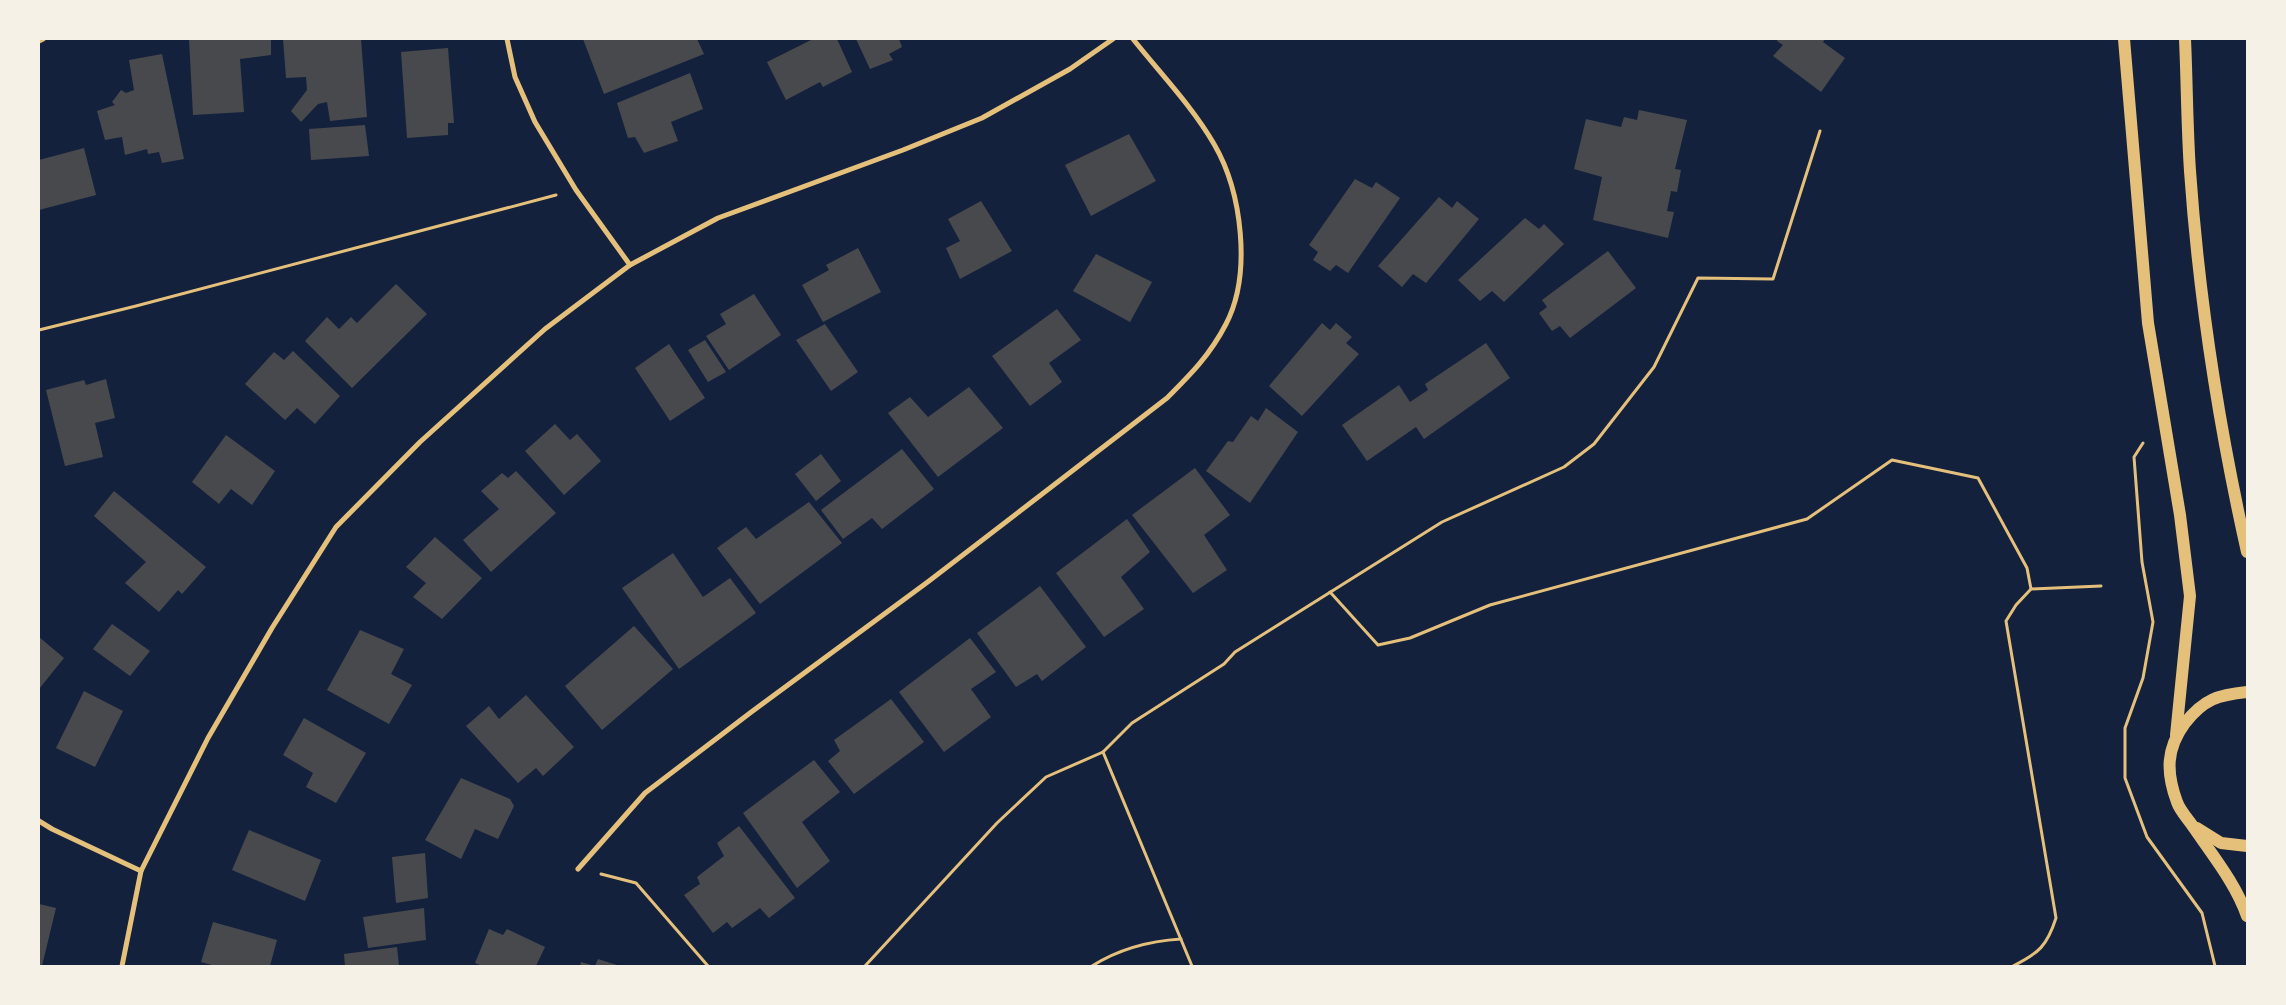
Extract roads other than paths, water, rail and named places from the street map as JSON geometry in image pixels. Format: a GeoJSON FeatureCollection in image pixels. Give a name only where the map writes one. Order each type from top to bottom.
{"type":"FeatureCollection","features":[{"type":"Feature","properties":{"kind":"main road"},"geometry":{"type":"LineString","coordinates":[[2124,39],[2148,323],[2180,515],[2190,596],[2176,735],[2170,753],[2169,769],[2177,804],[2241,897],[2247,916]]}},
{"type":"Feature","properties":{"kind":"main road"},"geometry":{"type":"LineString","coordinates":[[2185,39],[2190,172],[2207,326],[2232,482],[2247,552]]}},
{"type":"Feature","properties":{"kind":"main road"},"geometry":{"type":"LineString","coordinates":[[2176,735],[2197,708],[2223,694],[2247,692]]}},
{"type":"Feature","properties":{"kind":"main road"},"geometry":{"type":"LineString","coordinates":[[2193,826],[2221,843],[2247,846]]}},
{"type":"Feature","properties":{"kind":"street"},"geometry":{"type":"LineString","coordinates":[[39,42],[43,39]]}},
{"type":"Feature","properties":{"kind":"street"},"geometry":{"type":"LineString","coordinates":[[506,39],[515,77],[535,122],[576,190],[630,265]]}},
{"type":"Feature","properties":{"kind":"street"},"geometry":{"type":"LineString","coordinates":[[122,966],[142,871],[208,738],[272,628],[336,527],[420,442],[538,336],[630,265],[718,218],[903,150],[982,118],[1070,69],[1113,39]]}},
{"type":"Feature","properties":{"kind":"street"},"geometry":{"type":"LineString","coordinates":[[578,869],[645,793],[928,581],[1167,398],[1202,363],[1226,323],[1236,294],[1241,260],[1240,233],[1231,181],[1214,144],[1182,99],[1133,39]]}},
{"type":"Feature","properties":{"kind":"street"},"geometry":{"type":"LineString","coordinates":[[39,821],[52,829],[142,871]]}}]}
